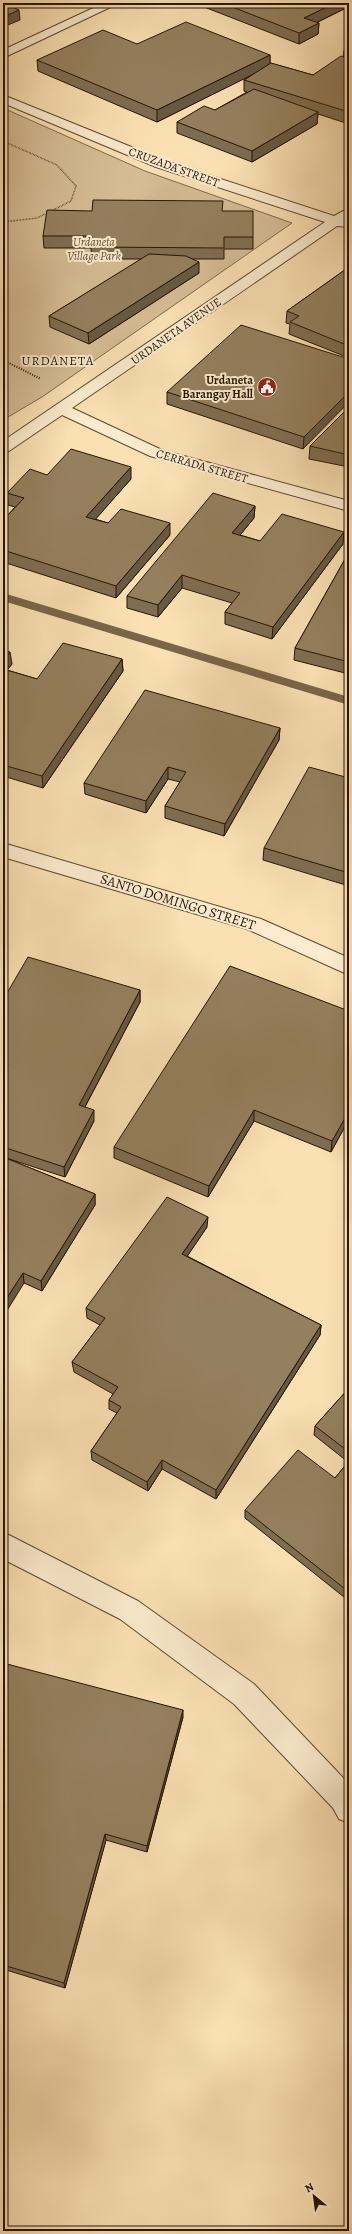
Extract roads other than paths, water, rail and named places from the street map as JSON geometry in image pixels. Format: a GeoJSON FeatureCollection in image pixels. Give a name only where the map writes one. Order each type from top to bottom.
{"type":"FeatureCollection","features":[{"type":"Feature","properties":{"kind":"street"},"geometry":{"type":"LineString","coordinates":[[3,54],[113,3]]}},
{"type":"Feature","properties":{"kind":"street","name":"CRUZADA STREET"},"geometry":{"type":"LineString","coordinates":[[3,99],[161,164],[342,223]]}},
{"type":"Feature","properties":{"kind":"street","name":"URDANETA AVENUE"},"geometry":{"type":"LineString","coordinates":[[3,448],[342,223],[349,212]]}},
{"type":"Feature","properties":{"kind":"street","name":"CERRADA STREET"},"geometry":{"type":"LineString","coordinates":[[62,410],[156,454],[349,506]]}},
{"type":"Feature","properties":{"kind":"street","name":"SANTO DOMINGO STREET"},"geometry":{"type":"LineString","coordinates":[[3,850],[254,924],[349,968]]}},
{"type":"Feature","properties":{"kind":"street"},"geometry":{"type":"LineString","coordinates":[[3,1545],[129,1610],[244,1694],[343,1798],[349,1809]]}},
{"type":"Feature","properties":{"kind":"waterway"},"geometry":{"type":"LineString","coordinates":[[3,597],[349,701]]}},
{"type":"Feature","properties":{"kind":"place","name":"Urdaneta Barangay Hall"},"geometry":{"type":"Point","coordinates":[267,387]}},
{"type":"Feature","properties":{"kind":"district","name":"URDANETA"},"geometry":{"type":"Point","coordinates":[58,360]}},
{"type":"Feature","properties":{"kind":"park label","name":"Urdaneta Village Park"},"geometry":{"type":"Point","coordinates":[94,249]}}]}
